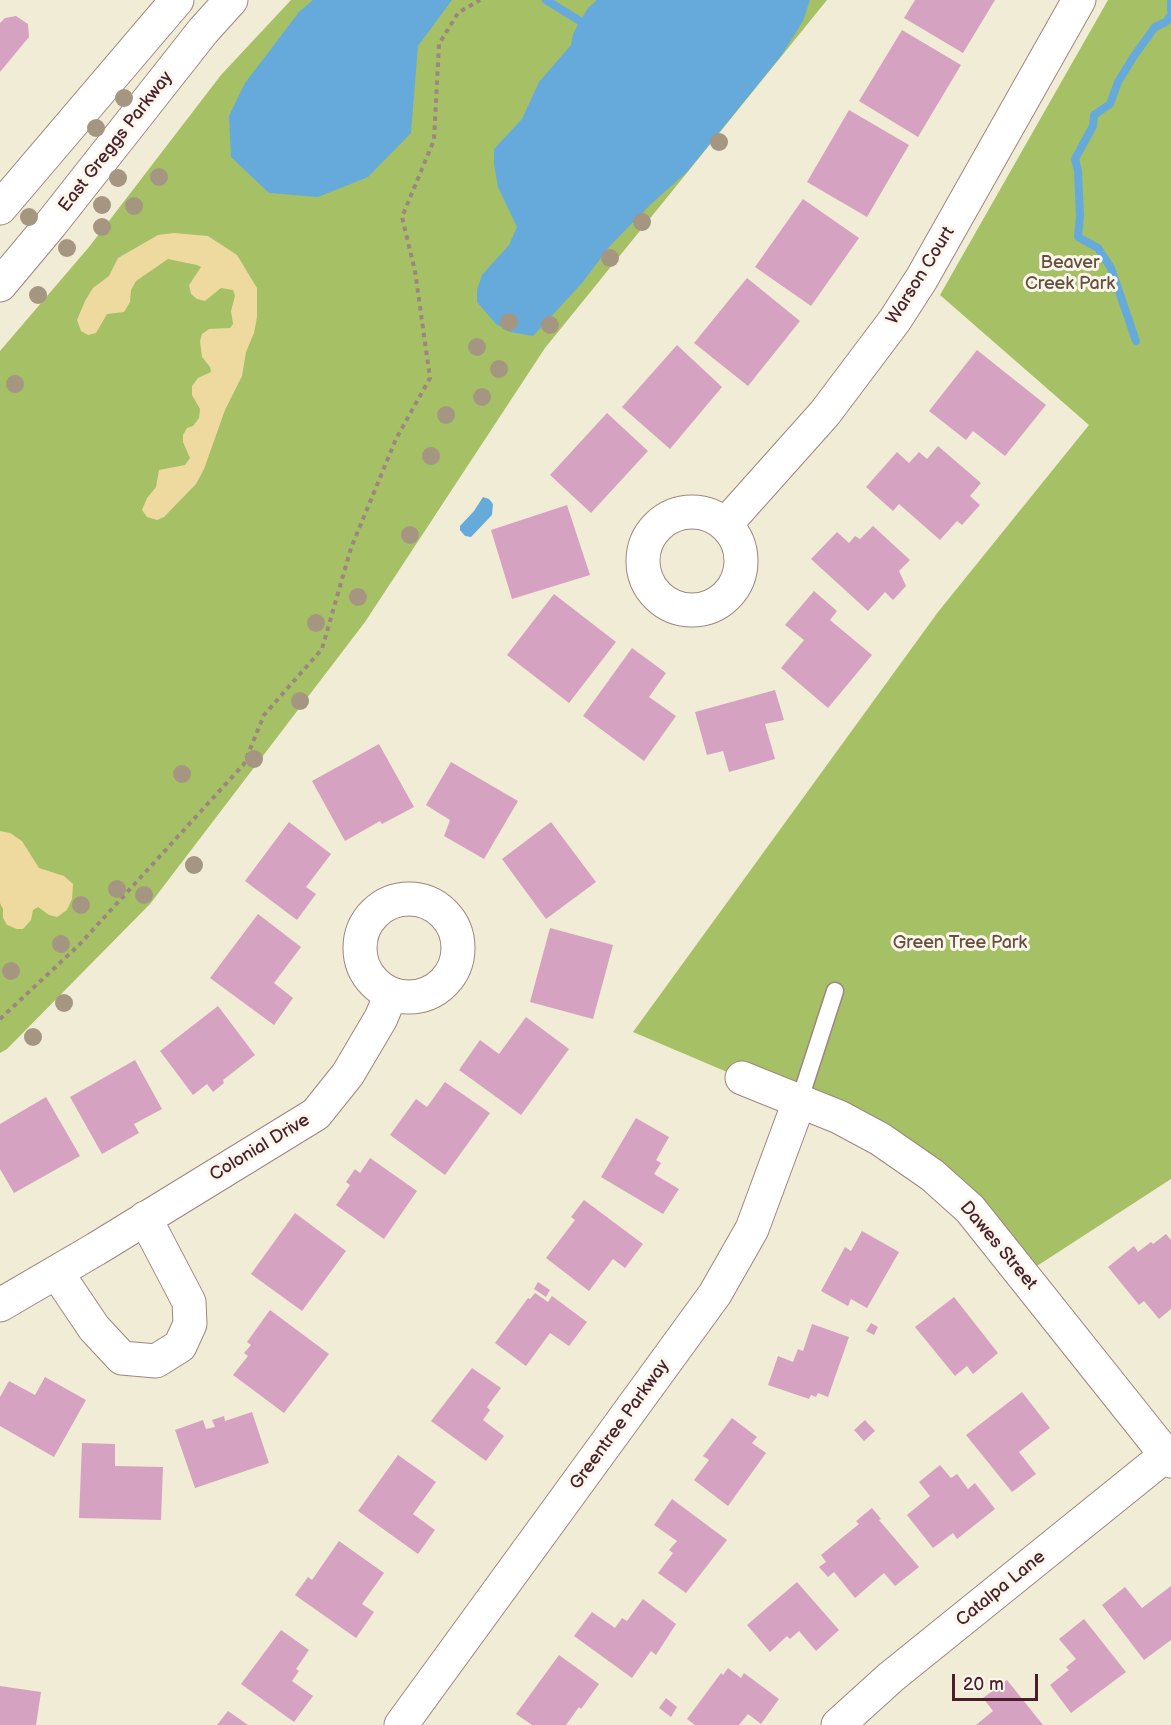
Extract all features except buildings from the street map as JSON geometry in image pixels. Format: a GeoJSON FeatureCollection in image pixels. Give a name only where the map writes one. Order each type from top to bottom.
{"type":"FeatureCollection","features":[{"type":"Feature","properties":{"kind":"street"},"geometry":{"type":"LineString","coordinates":[[0,208],[177,0]]}},
{"type":"Feature","properties":{"kind":"street","name":"East Greggs Parkway"},"geometry":{"type":"LineString","coordinates":[[0,285],[231,0]]}},
{"type":"Feature","properties":{"kind":"street","name":"Warson Court"},"geometry":{"type":"LineString","coordinates":[[725,525],[825,413],[895,320],[922,278],[1079,0]]}},
{"type":"Feature","properties":{"kind":"street","name":"Colonial Drive"},"geometry":{"type":"LineString","coordinates":[[0,1305],[57,1273],[316,1114],[348,1074],[381,1018],[391,994]]}},
{"type":"Feature","properties":{"kind":"street","name":"Dawes Street"},"geometry":{"type":"LineString","coordinates":[[742,1078],[839,1117],[880,1139],[932,1175],[970,1209],[1169,1458]]}},
{"type":"Feature","properties":{"kind":"street","name":"Greentree Parkway"},"geometry":{"type":"LineString","coordinates":[[401,1725],[715,1294],[752,1229],[799,1102]]}},
{"type":"Feature","properties":{"kind":"street"},"geometry":{"type":"LineString","coordinates":[[57,1273],[94,1328],[122,1358],[156,1361],[180,1346],[190,1323],[189,1302],[145,1218]]}},
{"type":"Feature","properties":{"kind":"street","name":"Catalpa Lane"},"geometry":{"type":"LineString","coordinates":[[838,1725],[891,1677],[1169,1458]]}},
{"type":"Feature","properties":{"kind":"lane"},"geometry":{"type":"LineString","coordinates":[[799,1102],[835,991]]}},
{"type":"Feature","properties":{"kind":"path"},"geometry":{"type":"LineString","coordinates":[[0,1019],[79,945],[244,764],[264,715],[322,649],[351,548],[396,439],[430,378],[415,271],[402,217],[434,140],[439,44],[458,13],[480,0]]}},
{"type":"Feature","properties":{"kind":"green space"},"geometry":{"type":"Polygon","coordinates":[[[291,0],[827,0],[545,348],[365,622],[150,904],[7,1049],[0,1053],[0,351],[89,247],[221,75],[291,0]]]}},
{"type":"Feature","properties":{"kind":"green space","name":"Green Tree Park"},"geometry":{"type":"Polygon","coordinates":[[[1108,0],[1171,0],[1171,1179],[1023,1275],[970,1209],[760,1086],[633,1032],[938,612],[1089,425],[940,295],[1108,0]]]}},
{"type":"Feature","properties":{"kind":"sand"},"geometry":{"type":"Polygon","coordinates":[[[174,233],[208,236],[237,255],[257,288],[257,317],[254,333],[246,352],[242,376],[225,410],[204,469],[196,484],[164,517],[157,520],[147,517],[142,510],[147,498],[156,487],[159,470],[185,465],[190,458],[183,442],[183,435],[187,428],[193,426],[199,418],[200,409],[192,395],[192,386],[198,378],[211,372],[202,357],[200,341],[202,334],[209,329],[230,328],[233,324],[231,311],[235,296],[233,290],[221,288],[205,301],[197,299],[191,294],[189,285],[201,267],[168,259],[136,281],[131,290],[130,302],[124,312],[107,314],[96,333],[88,335],[81,331],[77,320],[93,288],[109,276],[118,258],[158,235],[174,233]]]}},
{"type":"Feature","properties":{"kind":"sand"},"geometry":{"type":"Polygon","coordinates":[[[0,831],[10,833],[22,841],[39,868],[64,876],[73,884],[72,899],[67,910],[57,917],[49,915],[38,907],[33,910],[31,920],[23,929],[7,925],[0,903],[0,831]]]}},
{"type":"Feature","properties":{"kind":"water"},"geometry":{"type":"Polygon","coordinates":[[[313,0],[452,0],[418,46],[411,133],[368,177],[318,197],[269,193],[231,157],[229,116],[245,83],[299,12],[313,0]]]}},
{"type":"Feature","properties":{"kind":"water"},"geometry":{"type":"Polygon","coordinates":[[[597,0],[810,0],[803,21],[781,56],[687,172],[650,205],[609,247],[583,282],[533,336],[510,332],[496,324],[477,302],[477,290],[482,275],[509,245],[517,227],[498,187],[494,149],[522,119],[539,82],[571,45],[573,34],[580,21],[588,8],[597,0]]]}},
{"type":"Feature","properties":{"kind":"water"},"geometry":{"type":"Polygon","coordinates":[[[483,497],[489,499],[493,504],[492,515],[471,537],[465,536],[460,526],[483,497]]]}},
{"type":"Feature","properties":{"kind":"waterway"},"geometry":{"type":"LineString","coordinates":[[546,0],[580,21]]}},
{"type":"Feature","properties":{"kind":"waterway"},"geometry":{"type":"LineString","coordinates":[[1171,2],[1171,10]]}},
{"type":"Feature","properties":{"kind":"waterway"},"geometry":{"type":"LineString","coordinates":[[1136,341],[1111,268],[1098,248],[1078,237],[1080,216],[1078,171],[1075,159],[1093,126],[1094,115],[1110,104],[1118,82],[1134,56],[1155,27],[1166,22],[1171,15]]}},
{"type":"Feature","properties":{"kind":"park label","name":"Beaver Creek Park"},"geometry":{"type":"Point","coordinates":[1070,273]}}]}
